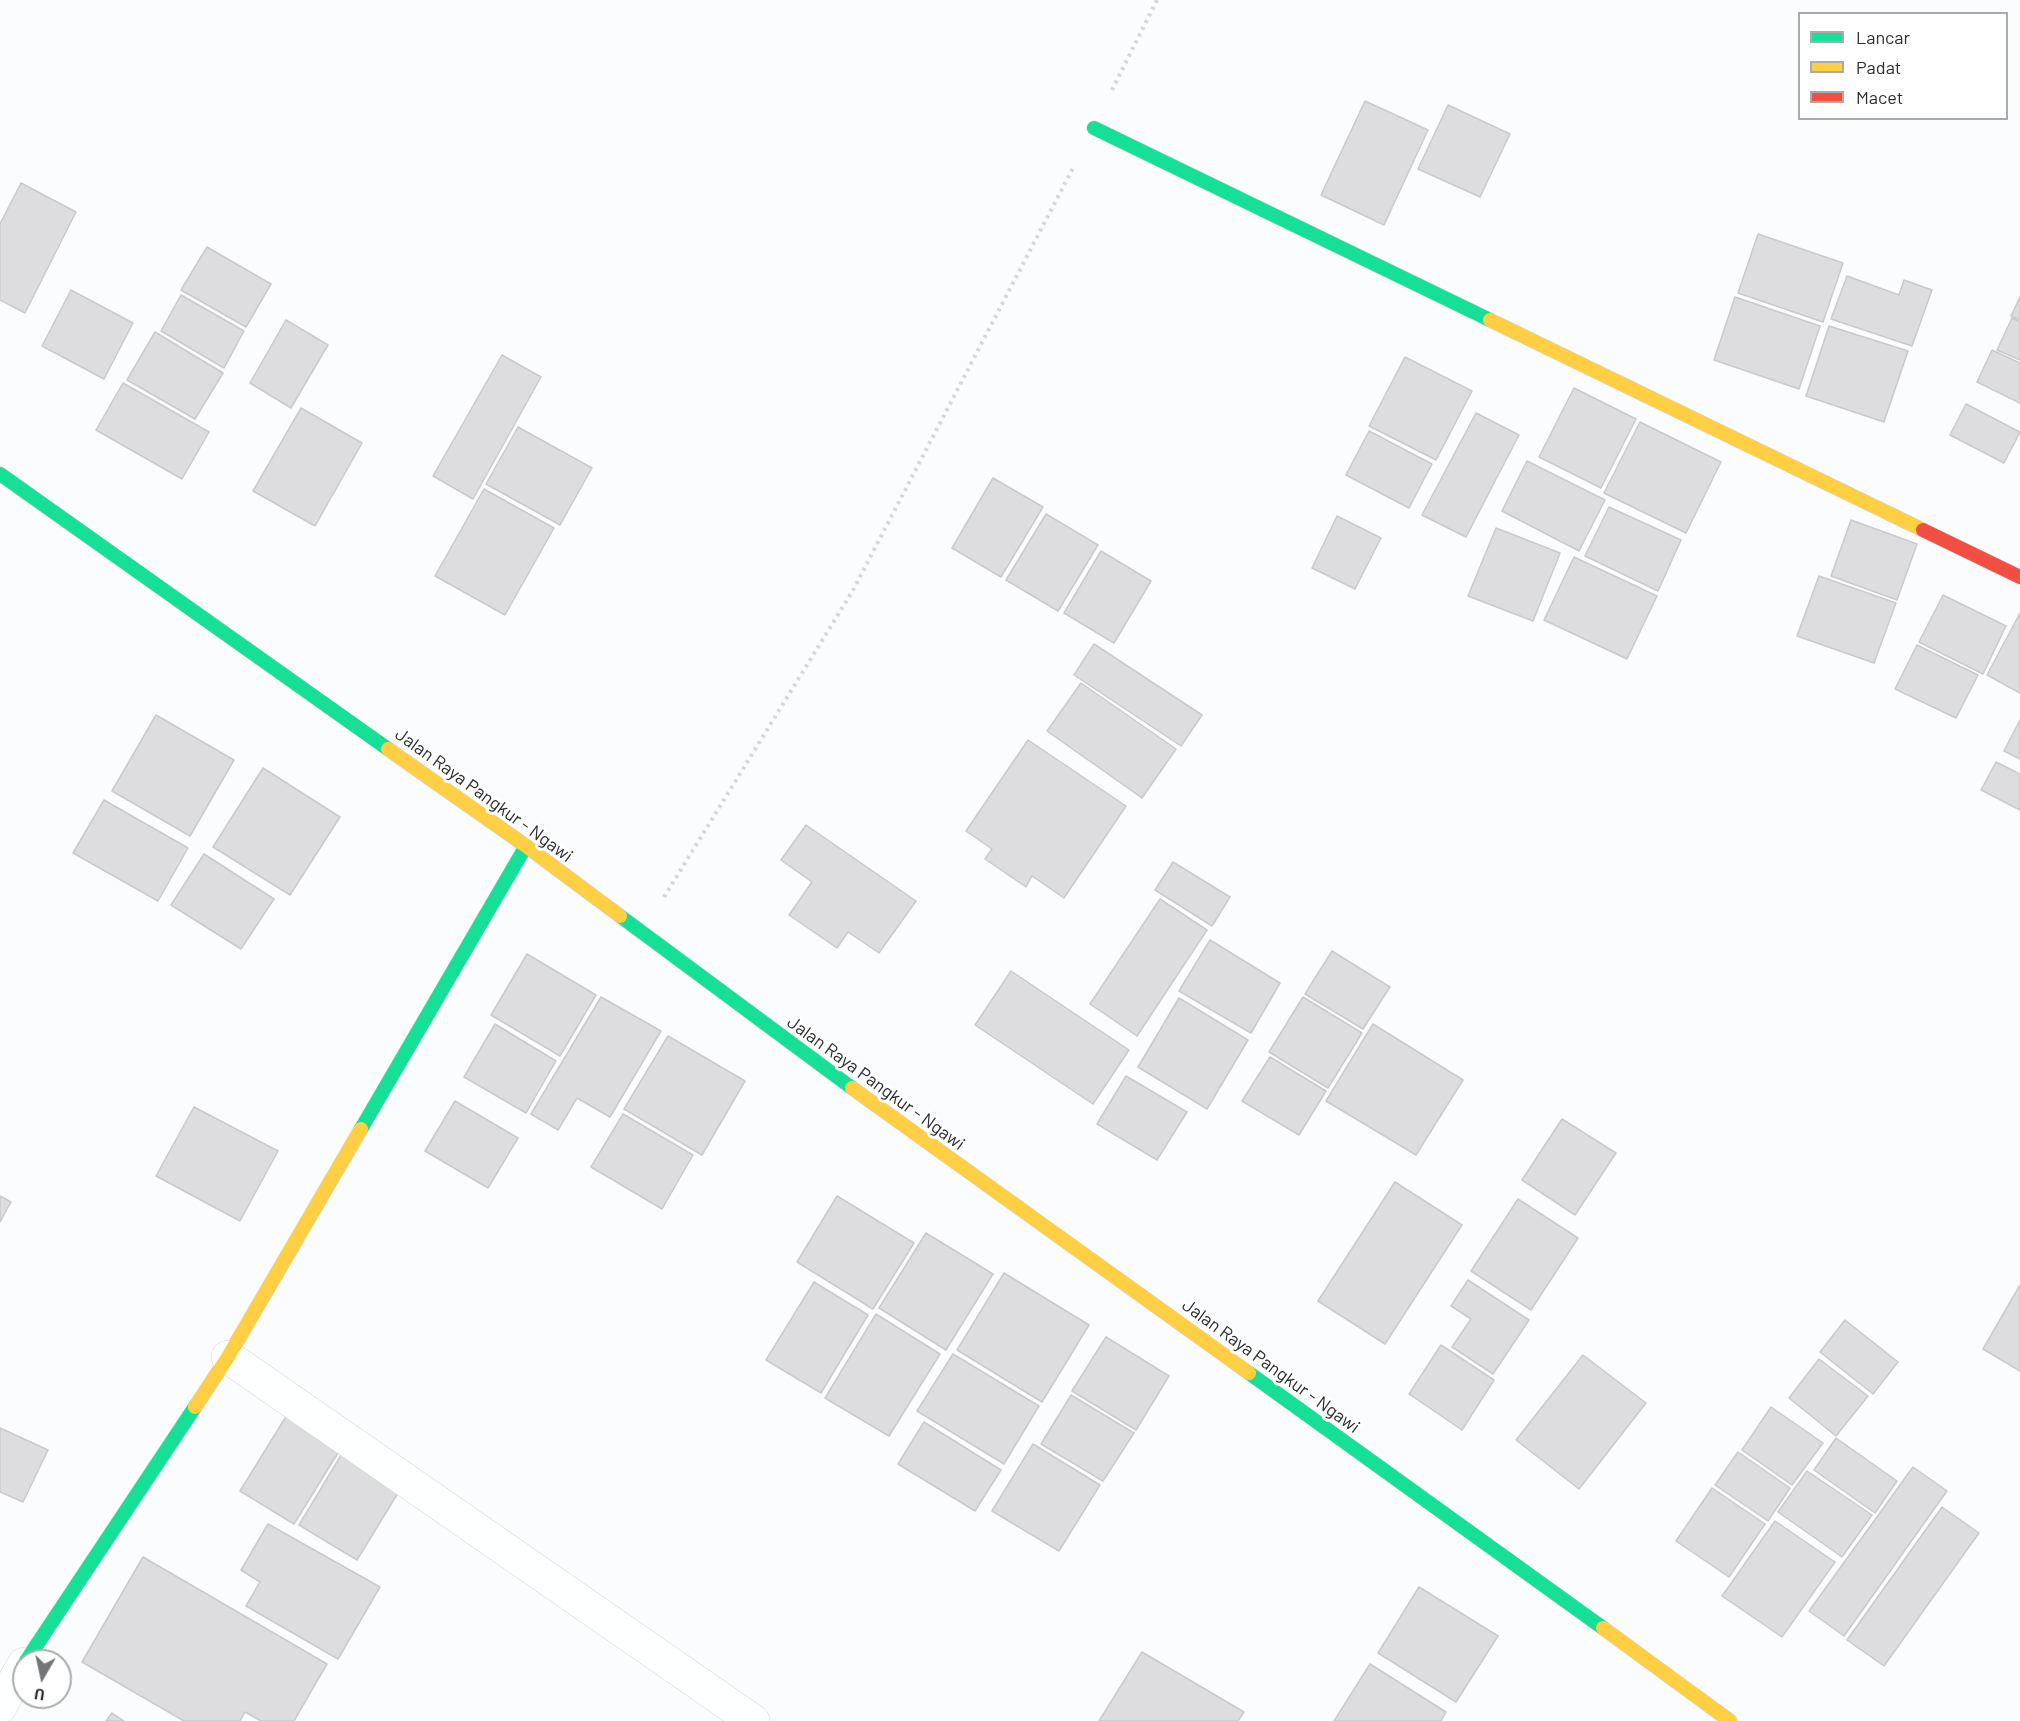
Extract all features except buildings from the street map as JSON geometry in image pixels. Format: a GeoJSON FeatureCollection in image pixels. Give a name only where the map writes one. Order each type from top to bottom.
{"type":"FeatureCollection","features":[{"type":"Feature","properties":{"kind":"main road"},"geometry":{"type":"LineString","coordinates":[[1094,128],[2020,577]]}},
{"type":"Feature","properties":{"kind":"main road","name":"Jalan Raya Pangkur - Ngawi"},"geometry":{"type":"LineString","coordinates":[[0,474],[526,846],[841,1080],[1548,1587],[1730,1721]]}},
{"type":"Feature","properties":{"kind":"main road"},"geometry":{"type":"LineString","coordinates":[[27,1649],[228,1357],[526,846]]}},
{"type":"Feature","properties":{"kind":"street"},"geometry":{"type":"LineString","coordinates":[[228,1357],[753,1721]]}},
{"type":"Feature","properties":{"kind":"street"},"geometry":{"type":"LineString","coordinates":[[0,1707],[12,1677]]}},
{"type":"Feature","properties":{"kind":"path"},"geometry":{"type":"LineString","coordinates":[[641,933],[852,592],[1094,128],[1157,0]]}},
{"type":"Feature","properties":{"kind":"traffic: fast"},"geometry":{"type":"LineString","coordinates":[[1094,128],[1490,320]]}},
{"type":"Feature","properties":{"kind":"traffic: fast"},"geometry":{"type":"LineString","coordinates":[[0,474],[388,749]]}},
{"type":"Feature","properties":{"kind":"traffic: fast"},"geometry":{"type":"LineString","coordinates":[[361,1129],[526,846]]}},
{"type":"Feature","properties":{"kind":"traffic: fast"},"geometry":{"type":"LineString","coordinates":[[620,916],[852,1088]]}},
{"type":"Feature","properties":{"kind":"traffic: fast"},"geometry":{"type":"LineString","coordinates":[[1249,1373],[1603,1628]]}},
{"type":"Feature","properties":{"kind":"traffic: fast"},"geometry":{"type":"LineString","coordinates":[[34,1649],[195,1407]]}},
{"type":"Feature","properties":{"kind":"traffic: slow"},"geometry":{"type":"LineString","coordinates":[[1490,320],[1923,530]]}},
{"type":"Feature","properties":{"kind":"traffic: slow"},"geometry":{"type":"LineString","coordinates":[[388,749],[526,846],[620,916]]}},
{"type":"Feature","properties":{"kind":"traffic: slow"},"geometry":{"type":"LineString","coordinates":[[852,1088],[1249,1373]]}},
{"type":"Feature","properties":{"kind":"traffic: slow"},"geometry":{"type":"LineString","coordinates":[[195,1407],[228,1357],[361,1129]]}},
{"type":"Feature","properties":{"kind":"traffic: slow"},"geometry":{"type":"LineString","coordinates":[[1603,1628],[1730,1721]]}},
{"type":"Feature","properties":{"kind":"traffic: jam"},"geometry":{"type":"LineString","coordinates":[[1923,530],[2020,577]]}}]}
